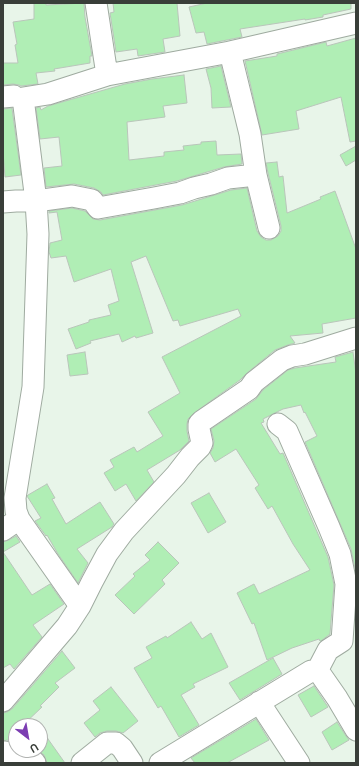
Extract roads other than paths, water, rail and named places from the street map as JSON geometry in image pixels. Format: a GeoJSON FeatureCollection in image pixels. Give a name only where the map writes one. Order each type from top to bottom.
{"type":"FeatureCollection","features":[{"type":"Feature","properties":{"kind":"street"},"geometry":{"type":"LineString","coordinates":[[96,3],[107,75]]}},
{"type":"Feature","properties":{"kind":"street"},"geometry":{"type":"LineString","coordinates":[[80,606],[11,525],[16,511],[15,498],[33,387],[38,234],[36,202],[23,98],[48,94],[107,75],[230,52],[356,23]]}},
{"type":"Feature","properties":{"kind":"street"},"geometry":{"type":"LineString","coordinates":[[230,52],[250,134],[256,175],[269,228]]}},
{"type":"Feature","properties":{"kind":"street"},"geometry":{"type":"LineString","coordinates":[[3,202],[36,202],[72,196],[92,200],[98,208],[174,194],[228,178],[256,175]]}},
{"type":"Feature","properties":{"kind":"street"},"geometry":{"type":"LineString","coordinates":[[3,700],[67,626],[80,606],[107,554],[124,531],[200,447],[202,443],[199,424],[249,389],[254,382],[282,360],[356,338]]}},
{"type":"Feature","properties":{"kind":"street"},"geometry":{"type":"LineString","coordinates":[[160,763],[259,702],[314,671],[328,650],[342,641],[346,584],[340,554],[287,431],[278,424]]}},
{"type":"Feature","properties":{"kind":"street"},"geometry":{"type":"LineString","coordinates":[[314,671],[321,675],[356,730]]}},
{"type":"Feature","properties":{"kind":"street"},"geometry":{"type":"LineString","coordinates":[[259,702],[299,763]]}},
{"type":"Feature","properties":{"kind":"street"},"geometry":{"type":"LineString","coordinates":[[82,763],[107,743],[116,743],[122,748],[132,763]]}}]}
